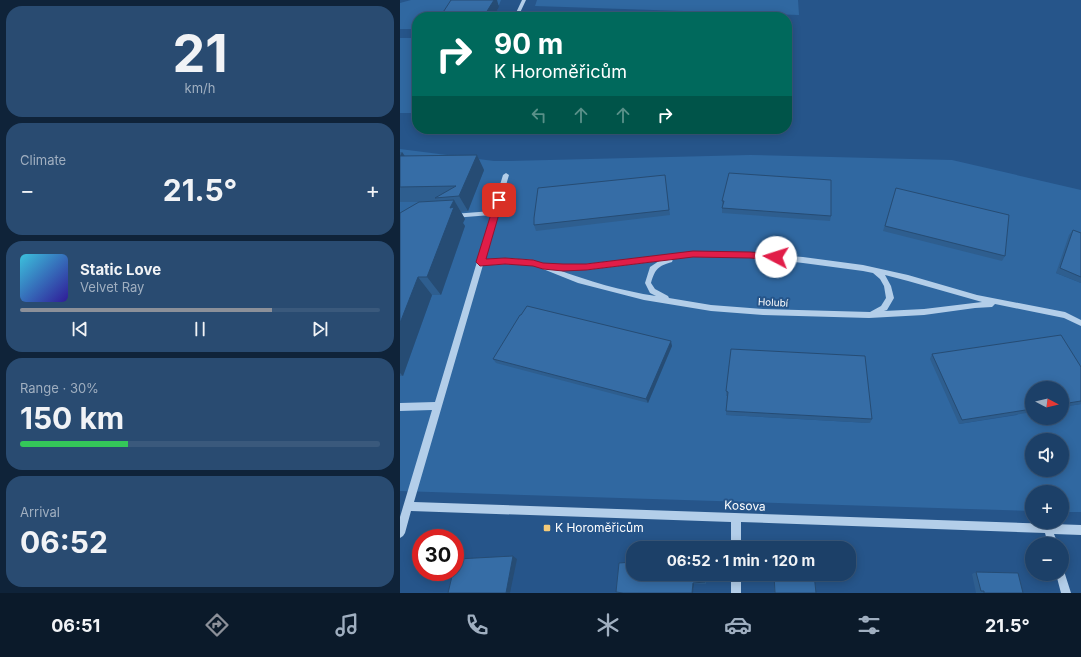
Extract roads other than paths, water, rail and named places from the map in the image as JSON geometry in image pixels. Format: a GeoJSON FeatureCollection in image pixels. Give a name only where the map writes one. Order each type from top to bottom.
{"type":"FeatureCollection","features":[{"type":"Feature","properties":{"kind":"street"},"geometry":{"type":"LineString","coordinates":[[518,12],[524,0]]}},
{"type":"Feature","properties":{"kind":"street"},"geometry":{"type":"LineString","coordinates":[[400,533],[506,174]]}},
{"type":"Feature","properties":{"kind":"street"},"geometry":{"type":"LineString","coordinates":[[445,216],[495,213]]}},
{"type":"Feature","properties":{"kind":"street","name":"Holubí"},"geometry":{"type":"LineString","coordinates":[[543,266],[563,268],[586,267],[693,254],[758,256],[848,265],[977,298],[1065,315],[1081,323]]}},
{"type":"Feature","properties":{"kind":"street","name":"Holubí"},"geometry":{"type":"LineString","coordinates":[[676,302],[652,291],[648,283],[652,269],[663,261],[693,254]]}},
{"type":"Feature","properties":{"kind":"street","name":"Holubí"},"geometry":{"type":"LineString","coordinates":[[480,262],[505,261],[533,263],[557,273],[610,289],[711,308],[763,312],[869,315],[924,312],[975,305],[1006,304]]}},
{"type":"Feature","properties":{"kind":"street","name":"Holubí"},"geometry":{"type":"LineString","coordinates":[[869,315],[884,308],[890,298],[888,284],[882,276],[872,270]]}},
{"type":"Feature","properties":{"kind":"street"},"geometry":{"type":"LineString","coordinates":[[400,407],[438,406]]}},
{"type":"Feature","properties":{"kind":"street","name":"Kosova"},"geometry":{"type":"LineString","coordinates":[[409,506],[1025,528]]}},
{"type":"Feature","properties":{"kind":"street"},"geometry":{"type":"LineString","coordinates":[[736,518],[736,541]]}},
{"type":"Feature","properties":{"kind":"street"},"geometry":{"type":"LineString","coordinates":[[1048,529],[1050,537]]}},
{"type":"Feature","properties":{"kind":"street","name":"Kosova"},"geometry":{"type":"LineString","coordinates":[[1048,529],[1081,530]]}},
{"type":"Feature","properties":{"kind":"street"},"geometry":{"type":"LineString","coordinates":[[736,581],[736,593]]}},
{"type":"Feature","properties":{"kind":"street"},"geometry":{"type":"LineString","coordinates":[[1063,581],[1066,593]]}},
{"type":"Feature","properties":{"kind":"place","name":"K Horoměřicům"},"geometry":{"type":"Point","coordinates":[547,528]}}]}
